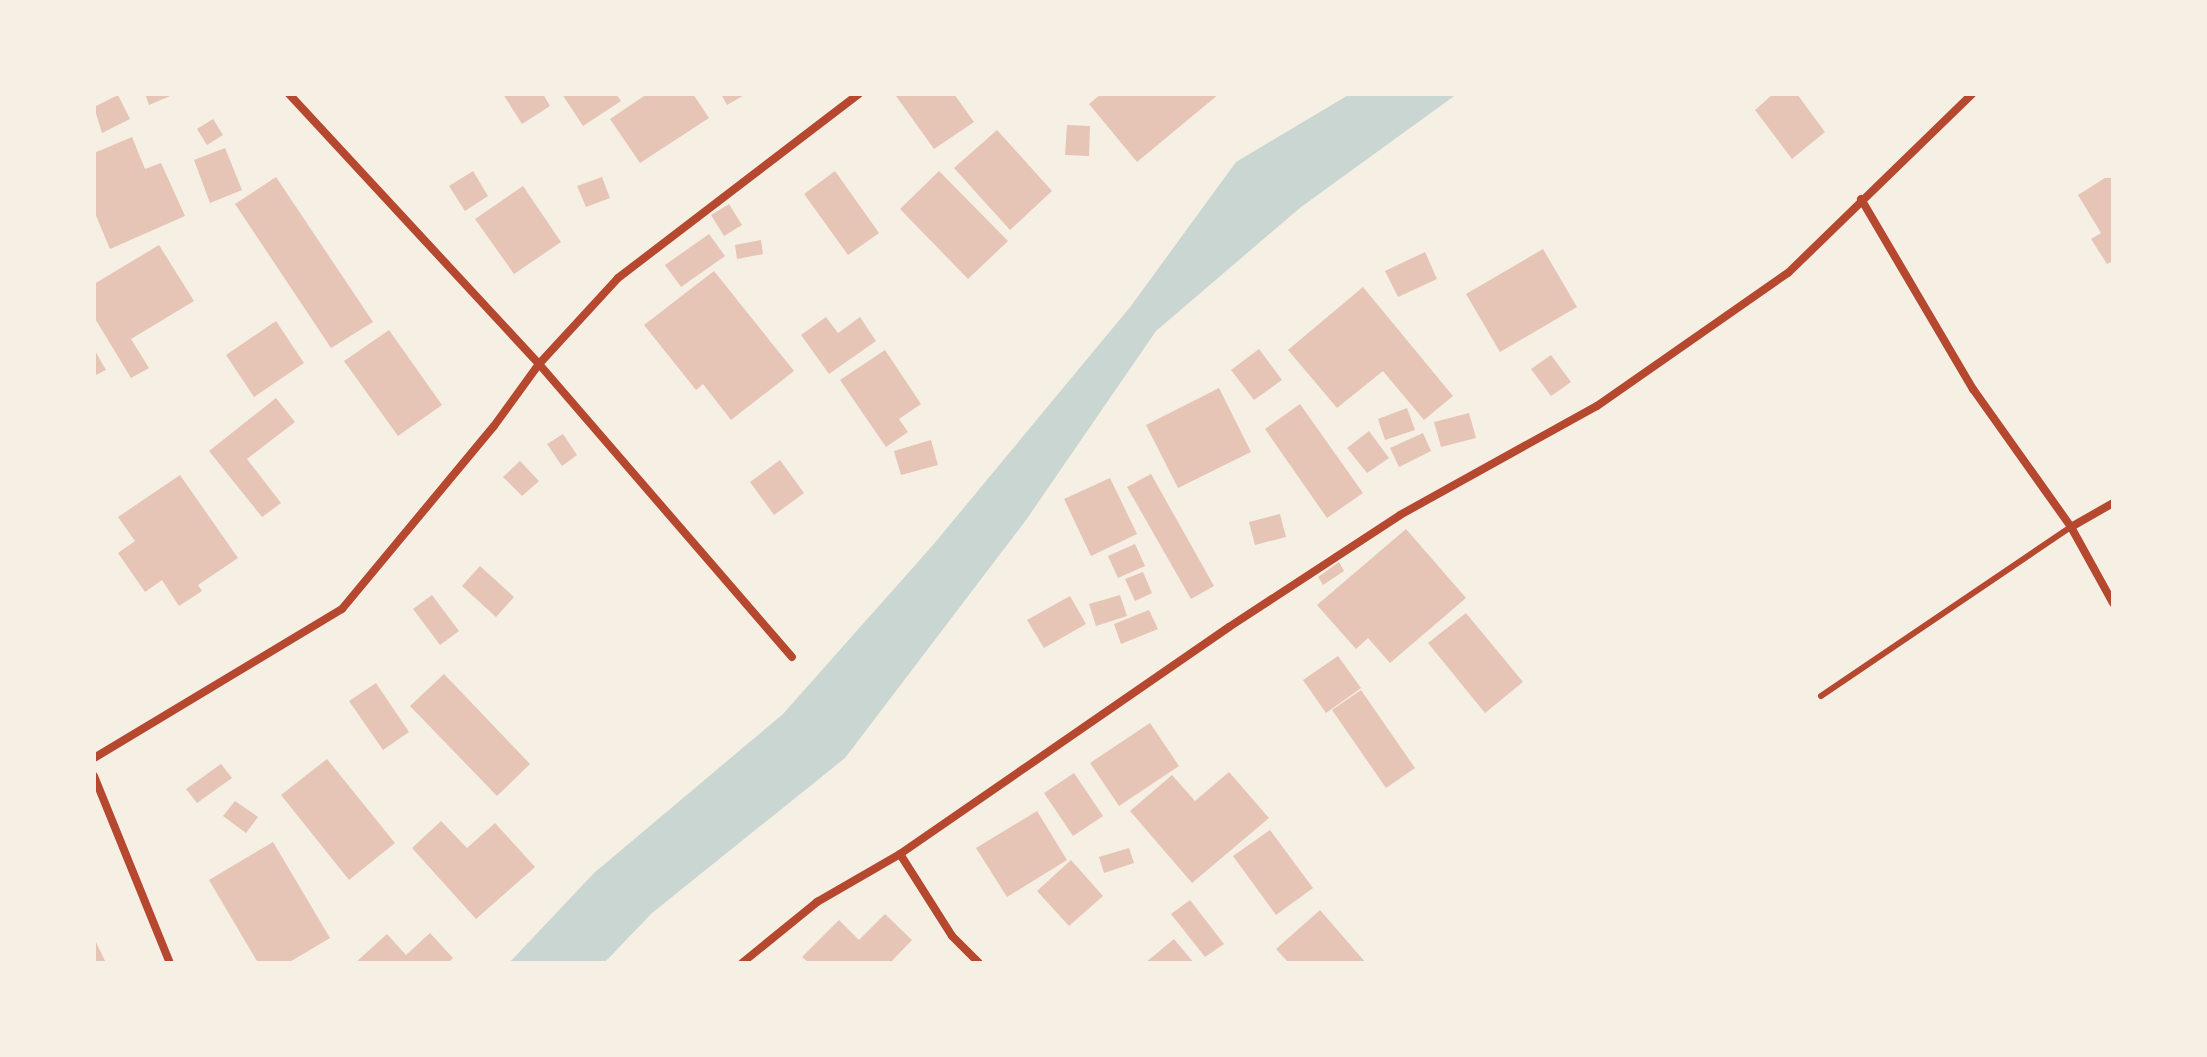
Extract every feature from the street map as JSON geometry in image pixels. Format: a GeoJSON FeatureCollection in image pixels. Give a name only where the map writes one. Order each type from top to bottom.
{"type":"FeatureCollection","features":[{"type":"Feature","properties":{"kind":"street"},"geometry":{"type":"LineString","coordinates":[[289,94],[539,364],[792,657]]}},
{"type":"Feature","properties":{"kind":"street"},"geometry":{"type":"LineString","coordinates":[[94,758],[342,609],[494,426],[539,364],[618,278],[859,94]]}},
{"type":"Feature","properties":{"kind":"street"},"geometry":{"type":"LineString","coordinates":[[742,963],[817,902],[900,854],[1400,515],[1597,406],[1788,273],[1972,94]]}},
{"type":"Feature","properties":{"kind":"street"},"geometry":{"type":"LineString","coordinates":[[1861,199],[1973,389],[2071,527],[2113,603]]}},
{"type":"Feature","properties":{"kind":"street"},"geometry":{"type":"LineString","coordinates":[[2071,527],[2113,503]]}},
{"type":"Feature","properties":{"kind":"street"},"geometry":{"type":"LineString","coordinates":[[94,776],[170,963]]}},
{"type":"Feature","properties":{"kind":"street"},"geometry":{"type":"LineString","coordinates":[[900,854],[952,936],[979,963]]}},
{"type":"Feature","properties":{"kind":"lane"},"geometry":{"type":"LineString","coordinates":[[1821,696],[2071,527]]}},
{"type":"Feature","properties":{"kind":"shaded area"},"geometry":{"type":"Polygon","coordinates":[[[1350,94],[1457,94],[1301,207],[1156,331],[1026,520],[845,758],[652,913],[604,963],[509,963],[594,873],[783,714],[933,545],[1131,306],[1236,162],[1350,94]]]}},
{"type":"Feature","properties":{"kind":"building"},"geometry":{"type":"Polygon","coordinates":[[[145,94],[175,94],[149,105],[145,94]]]}},
{"type":"Feature","properties":{"kind":"building"},"geometry":{"type":"Polygon","coordinates":[[[503,94],[543,94],[550,106],[522,124],[503,94]]]}},
{"type":"Feature","properties":{"kind":"building"},"geometry":{"type":"Polygon","coordinates":[[[562,94],[616,94],[621,101],[583,126],[562,94]]]}},
{"type":"Feature","properties":{"kind":"building"},"geometry":{"type":"Polygon","coordinates":[[[647,94],[693,94],[709,118],[640,163],[610,119],[647,94]]]}},
{"type":"Feature","properties":{"kind":"building"},"geometry":{"type":"Polygon","coordinates":[[[721,94],[746,94],[727,105],[721,94]]]}},
{"type":"Feature","properties":{"kind":"building"},"geometry":{"type":"Polygon","coordinates":[[[954,94],[974,122],[934,149],[896,96],[954,94]]]}},
{"type":"Feature","properties":{"kind":"building"},"geometry":{"type":"Polygon","coordinates":[[[1101,94],[1219,94],[1137,162],[1089,104],[1101,94]]]}},
{"type":"Feature","properties":{"kind":"building"},"geometry":{"type":"Polygon","coordinates":[[[1773,94],[1797,94],[1825,132],[1792,159],[1755,110],[1773,94]]]}},
{"type":"Feature","properties":{"kind":"building"},"geometry":{"type":"Polygon","coordinates":[[[118,95],[130,119],[102,133],[94,107],[118,95]]]}},
{"type":"Feature","properties":{"kind":"building"},"geometry":{"type":"Polygon","coordinates":[[[213,119],[223,135],[207,145],[197,129],[213,119]]]}},
{"type":"Feature","properties":{"kind":"building"},"geometry":{"type":"Polygon","coordinates":[[[1067,125],[1090,126],[1089,156],[1065,155],[1067,125]]]}},
{"type":"Feature","properties":{"kind":"building"},"geometry":{"type":"Polygon","coordinates":[[[997,130],[1052,191],[1010,230],[954,168],[997,130]]]}},
{"type":"Feature","properties":{"kind":"building"},"geometry":{"type":"Polygon","coordinates":[[[132,137],[145,169],[161,163],[185,216],[110,249],[94,211],[94,153],[132,137]]]}},
{"type":"Feature","properties":{"kind":"building"},"geometry":{"type":"Polygon","coordinates":[[[225,148],[242,190],[210,203],[194,160],[225,148]]]}},
{"type":"Feature","properties":{"kind":"building"},"geometry":{"type":"Polygon","coordinates":[[[473,171],[488,196],[465,211],[449,186],[473,171]]]}},
{"type":"Feature","properties":{"kind":"building"},"geometry":{"type":"Polygon","coordinates":[[[835,171],[879,233],[848,255],[804,194],[835,171]]]}},
{"type":"Feature","properties":{"kind":"building"},"geometry":{"type":"Polygon","coordinates":[[[939,171],[1008,241],[968,279],[900,209],[939,171]]]}},
{"type":"Feature","properties":{"kind":"building"},"geometry":{"type":"Polygon","coordinates":[[[276,177],[373,322],[331,348],[235,204],[276,177]]]}},
{"type":"Feature","properties":{"kind":"building"},"geometry":{"type":"Polygon","coordinates":[[[602,177],[610,198],[586,207],[577,186],[602,177]]]}},
{"type":"Feature","properties":{"kind":"building"},"geometry":{"type":"Polygon","coordinates":[[[2105,178],[2113,178],[2113,261],[2107,264],[2091,239],[2101,233],[2078,195],[2105,178]]]}},
{"type":"Feature","properties":{"kind":"building"},"geometry":{"type":"Polygon","coordinates":[[[523,186],[561,242],[514,274],[475,219],[523,186]]]}},
{"type":"Feature","properties":{"kind":"building"},"geometry":{"type":"Polygon","coordinates":[[[729,204],[742,225],[724,236],[711,215],[729,204]]]}},
{"type":"Feature","properties":{"kind":"building"},"geometry":{"type":"Polygon","coordinates":[[[709,234],[725,256],[681,287],[665,265],[709,234]]]}},
{"type":"Feature","properties":{"kind":"building"},"geometry":{"type":"Polygon","coordinates":[[[761,240],[763,254],[737,259],[735,245],[761,240]]]}},
{"type":"Feature","properties":{"kind":"building"},"geometry":{"type":"Polygon","coordinates":[[[159,245],[194,301],[131,339],[149,368],[131,378],[94,317],[94,284],[159,245]]]}},
{"type":"Feature","properties":{"kind":"building"},"geometry":{"type":"Polygon","coordinates":[[[1543,249],[1577,307],[1500,352],[1466,294],[1543,249]]]}},
{"type":"Feature","properties":{"kind":"building"},"geometry":{"type":"Polygon","coordinates":[[[1425,252],[1437,279],[1398,297],[1385,271],[1425,252]]]}},
{"type":"Feature","properties":{"kind":"building"},"geometry":{"type":"Polygon","coordinates":[[[714,271],[794,371],[731,420],[703,384],[696,390],[644,325],[714,271]]]}},
{"type":"Feature","properties":{"kind":"building"},"geometry":{"type":"Polygon","coordinates":[[[1363,287],[1453,396],[1424,420],[1383,371],[1337,408],[1288,350],[1363,287]]]}},
{"type":"Feature","properties":{"kind":"building"},"geometry":{"type":"Polygon","coordinates":[[[826,317],[838,333],[860,317],[876,341],[829,374],[801,335],[826,317]]]}},
{"type":"Feature","properties":{"kind":"building"},"geometry":{"type":"Polygon","coordinates":[[[276,321],[304,363],[254,397],[226,355],[276,321]]]}},
{"type":"Feature","properties":{"kind":"building"},"geometry":{"type":"Polygon","coordinates":[[[389,330],[442,405],[398,436],[344,361],[389,330]]]}},
{"type":"Feature","properties":{"kind":"building"},"geometry":{"type":"Polygon","coordinates":[[[94,349],[106,370],[94,376],[94,349]]]}},
{"type":"Feature","properties":{"kind":"building"},"geometry":{"type":"Polygon","coordinates":[[[1259,349],[1282,380],[1254,400],[1231,370],[1259,349]]]}},
{"type":"Feature","properties":{"kind":"building"},"geometry":{"type":"Polygon","coordinates":[[[885,350],[921,404],[899,419],[908,432],[886,447],[840,380],[885,350]]]}},
{"type":"Feature","properties":{"kind":"building"},"geometry":{"type":"Polygon","coordinates":[[[1551,355],[1571,382],[1551,396],[1531,369],[1551,355]]]}},
{"type":"Feature","properties":{"kind":"building"},"geometry":{"type":"Polygon","coordinates":[[[1219,388],[1251,452],[1178,488],[1146,425],[1219,388]]]}},
{"type":"Feature","properties":{"kind":"building"},"geometry":{"type":"Polygon","coordinates":[[[276,398],[295,422],[247,459],[281,503],[262,517],[209,451],[276,398]]]}},
{"type":"Feature","properties":{"kind":"building"},"geometry":{"type":"Polygon","coordinates":[[[1300,404],[1363,493],[1327,518],[1265,429],[1300,404]]]}},
{"type":"Feature","properties":{"kind":"building"},"geometry":{"type":"Polygon","coordinates":[[[1407,408],[1415,430],[1385,440],[1378,419],[1407,408]]]}},
{"type":"Feature","properties":{"kind":"building"},"geometry":{"type":"Polygon","coordinates":[[[1469,413],[1476,438],[1441,447],[1434,422],[1469,413]]]}},
{"type":"Feature","properties":{"kind":"building"},"geometry":{"type":"Polygon","coordinates":[[[1369,431],[1389,458],[1367,473],[1347,448],[1369,431]]]}},
{"type":"Feature","properties":{"kind":"building"},"geometry":{"type":"Polygon","coordinates":[[[1423,433],[1431,451],[1399,467],[1390,448],[1423,433]]]}},
{"type":"Feature","properties":{"kind":"building"},"geometry":{"type":"Polygon","coordinates":[[[563,434],[577,455],[562,466],[547,444],[563,434]]]}},
{"type":"Feature","properties":{"kind":"building"},"geometry":{"type":"Polygon","coordinates":[[[931,440],[938,465],[901,475],[894,451],[931,440]]]}},
{"type":"Feature","properties":{"kind":"building"},"geometry":{"type":"Polygon","coordinates":[[[780,460],[804,493],[774,515],[750,482],[780,460]]]}},
{"type":"Feature","properties":{"kind":"building"},"geometry":{"type":"Polygon","coordinates":[[[520,461],[539,481],[522,496],[503,477],[520,461]]]}},
{"type":"Feature","properties":{"kind":"building"},"geometry":{"type":"Polygon","coordinates":[[[1151,474],[1214,586],[1191,599],[1127,487],[1151,474]]]}},
{"type":"Feature","properties":{"kind":"building"},"geometry":{"type":"Polygon","coordinates":[[[180,475],[238,558],[198,585],[202,591],[179,606],[162,580],[145,592],[118,553],[135,541],[118,517],[180,475]]]}},
{"type":"Feature","properties":{"kind":"building"},"geometry":{"type":"Polygon","coordinates":[[[1110,478],[1137,534],[1091,556],[1064,499],[1110,478]]]}},
{"type":"Feature","properties":{"kind":"building"},"geometry":{"type":"Polygon","coordinates":[[[1280,514],[1286,537],[1255,545],[1249,522],[1280,514]]]}},
{"type":"Feature","properties":{"kind":"building"},"geometry":{"type":"Polygon","coordinates":[[[1406,529],[1466,598],[1390,663],[1368,638],[1356,649],[1317,605],[1406,529]]]}},
{"type":"Feature","properties":{"kind":"building"},"geometry":{"type":"Polygon","coordinates":[[[1135,544],[1145,566],[1118,578],[1108,556],[1135,544]]]}},
{"type":"Feature","properties":{"kind":"building"},"geometry":{"type":"Polygon","coordinates":[[[1339,562],[1344,571],[1323,585],[1318,577],[1339,562]]]}},
{"type":"Feature","properties":{"kind":"building"},"geometry":{"type":"Polygon","coordinates":[[[480,566],[514,597],[496,617],[462,586],[480,566]]]}},
{"type":"Feature","properties":{"kind":"building"},"geometry":{"type":"Polygon","coordinates":[[[1143,572],[1152,593],[1135,601],[1125,579],[1143,572]]]}},
{"type":"Feature","properties":{"kind":"building"},"geometry":{"type":"Polygon","coordinates":[[[432,595],[459,631],[440,645],[413,609],[432,595]]]}},
{"type":"Feature","properties":{"kind":"building"},"geometry":{"type":"Polygon","coordinates":[[[1120,595],[1127,616],[1096,626],[1089,604],[1120,595]]]}},
{"type":"Feature","properties":{"kind":"building"},"geometry":{"type":"Polygon","coordinates":[[[1070,596],[1086,624],[1044,648],[1027,620],[1070,596]]]}},
{"type":"Feature","properties":{"kind":"building"},"geometry":{"type":"Polygon","coordinates":[[[1149,610],[1158,629],[1121,644],[1114,624],[1149,610]]]}},
{"type":"Feature","properties":{"kind":"building"},"geometry":{"type":"Polygon","coordinates":[[[1466,613],[1523,682],[1485,713],[1428,643],[1466,613]]]}},
{"type":"Feature","properties":{"kind":"building"},"geometry":{"type":"Polygon","coordinates":[[[1338,656],[1361,688],[1326,713],[1303,680],[1338,656]]]}},
{"type":"Feature","properties":{"kind":"building"},"geometry":{"type":"Polygon","coordinates":[[[444,674],[530,764],[497,796],[410,706],[444,674]]]}},
{"type":"Feature","properties":{"kind":"building"},"geometry":{"type":"Polygon","coordinates":[[[376,683],[409,732],[383,750],[349,701],[376,683]]]}},
{"type":"Feature","properties":{"kind":"building"},"geometry":{"type":"Polygon","coordinates":[[[1361,690],[1415,768],[1386,788],[1332,710],[1361,690]]]}},
{"type":"Feature","properties":{"kind":"building"},"geometry":{"type":"Polygon","coordinates":[[[1150,723],[1179,766],[1119,806],[1090,763],[1150,723]]]}},
{"type":"Feature","properties":{"kind":"building"},"geometry":{"type":"Polygon","coordinates":[[[327,759],[395,843],[349,880],[281,795],[327,759]]]}},
{"type":"Feature","properties":{"kind":"building"},"geometry":{"type":"Polygon","coordinates":[[[221,764],[232,778],[197,803],[186,789],[221,764]]]}},
{"type":"Feature","properties":{"kind":"building"},"geometry":{"type":"Polygon","coordinates":[[[1229,772],[1269,818],[1192,883],[1130,811],[1172,775],[1195,801],[1229,772]]]}},
{"type":"Feature","properties":{"kind":"building"},"geometry":{"type":"Polygon","coordinates":[[[1074,773],[1103,816],[1073,836],[1044,793],[1074,773]]]}},
{"type":"Feature","properties":{"kind":"building"},"geometry":{"type":"Polygon","coordinates":[[[235,801],[258,817],[246,833],[223,816],[235,801]]]}},
{"type":"Feature","properties":{"kind":"building"},"geometry":{"type":"Polygon","coordinates":[[[1037,811],[1067,860],[1007,897],[976,848],[1037,811]]]}},
{"type":"Feature","properties":{"kind":"building"},"geometry":{"type":"Polygon","coordinates":[[[441,821],[467,848],[495,823],[535,867],[476,919],[412,848],[441,821]]]}},
{"type":"Feature","properties":{"kind":"building"},"geometry":{"type":"Polygon","coordinates":[[[1270,830],[1313,888],[1276,915],[1233,856],[1270,830]]]}},
{"type":"Feature","properties":{"kind":"building"},"geometry":{"type":"Polygon","coordinates":[[[273,842],[330,938],[288,963],[258,963],[209,880],[273,842]]]}},
{"type":"Feature","properties":{"kind":"building"},"geometry":{"type":"Polygon","coordinates":[[[1129,848],[1134,863],[1104,873],[1099,857],[1129,848]]]}},
{"type":"Feature","properties":{"kind":"building"},"geometry":{"type":"Polygon","coordinates":[[[1071,860],[1103,896],[1069,926],[1037,891],[1071,860]]]}},
{"type":"Feature","properties":{"kind":"building"},"geometry":{"type":"Polygon","coordinates":[[[1190,900],[1224,944],[1205,957],[1171,914],[1190,900]]]}},
{"type":"Feature","properties":{"kind":"building"},"geometry":{"type":"Polygon","coordinates":[[[1320,910],[1366,963],[1289,963],[1276,949],[1320,910]]]}},
{"type":"Feature","properties":{"kind":"building"},"geometry":{"type":"Polygon","coordinates":[[[885,914],[912,940],[890,963],[809,963],[802,957],[839,920],[859,940],[885,914]]]}},
{"type":"Feature","properties":{"kind":"building"},"geometry":{"type":"Polygon","coordinates":[[[430,933],[453,958],[448,963],[355,963],[387,934],[406,955],[430,933]]]}},
{"type":"Feature","properties":{"kind":"building"},"geometry":{"type":"Polygon","coordinates":[[[94,938],[106,963],[94,963],[94,938]]]}},
{"type":"Feature","properties":{"kind":"building"},"geometry":{"type":"Polygon","coordinates":[[[1174,939],[1194,963],[1145,963],[1174,939]]]}}]}
